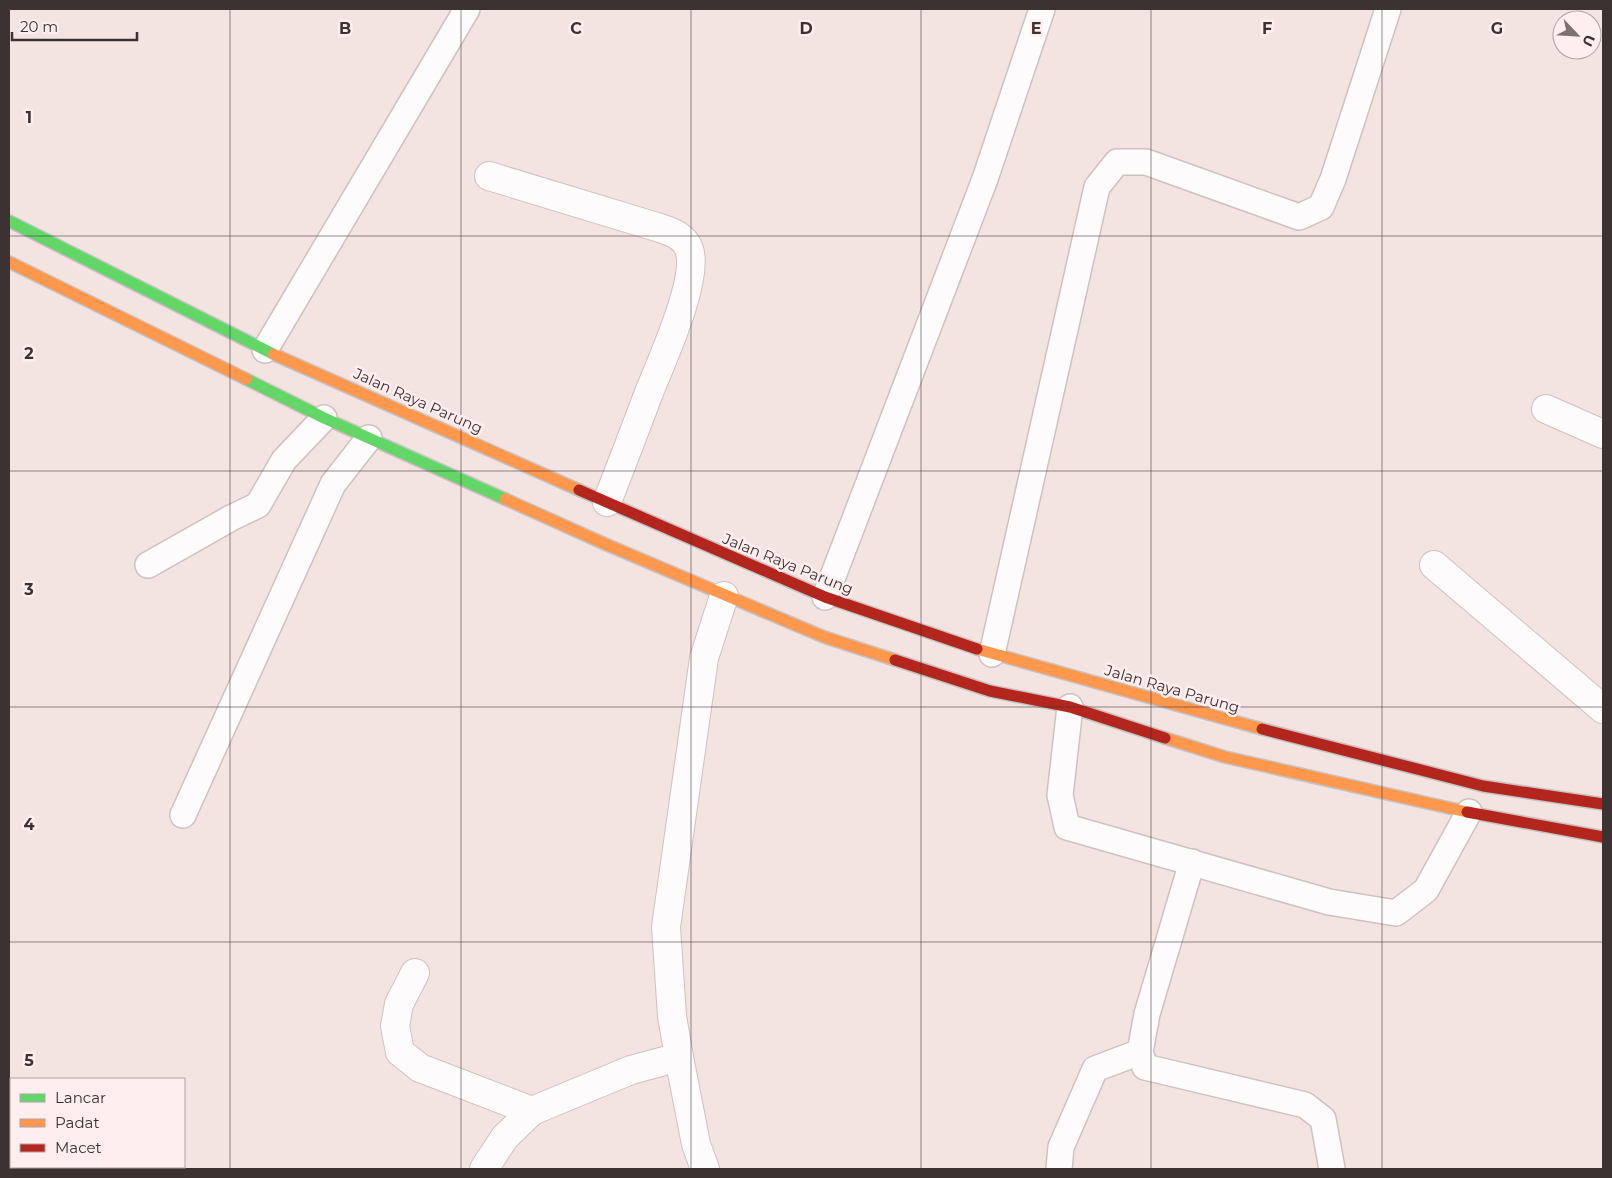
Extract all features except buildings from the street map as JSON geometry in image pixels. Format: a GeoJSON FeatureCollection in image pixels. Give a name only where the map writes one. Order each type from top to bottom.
{"type":"FeatureCollection","features":[{"type":"Feature","properties":{"kind":"highway","name":"Jalan Raya Parung"},"geometry":{"type":"LineString","coordinates":[[9,221],[167,306],[721,553],[825,597],[992,654],[1238,724],[1483,786],[1603,804]]}},
{"type":"Feature","properties":{"kind":"highway"},"geometry":{"type":"LineString","coordinates":[[9,262],[164,334],[324,418],[724,596],[824,637],[990,691],[1070,707],[1224,757],[1469,812],[1603,837]]}},
{"type":"Feature","properties":{"kind":"street"},"geometry":{"type":"LineString","coordinates":[[488,176],[660,228],[678,235],[689,248],[692,259],[690,272],[678,318],[608,502]]}},
{"type":"Feature","properties":{"kind":"street"},"geometry":{"type":"LineString","coordinates":[[1546,408],[1603,434]]}},
{"type":"Feature","properties":{"kind":"street"},"geometry":{"type":"LineString","coordinates":[[1434,565],[1603,709]]}},
{"type":"Feature","properties":{"kind":"street"},"geometry":{"type":"LineString","coordinates":[[705,1169],[696,1144],[672,1016],[666,927],[704,658],[724,596]]}},
{"type":"Feature","properties":{"kind":"street"},"geometry":{"type":"LineString","coordinates":[[415,973],[399,1004],[395,1026],[400,1052],[420,1068],[532,1111]]}},
{"type":"Feature","properties":{"kind":"street"},"geometry":{"type":"LineString","coordinates":[[484,1169],[505,1137],[532,1111],[631,1070],[679,1057]]}},
{"type":"Feature","properties":{"kind":"lane"},"geometry":{"type":"LineString","coordinates":[[265,350],[467,9]]}},
{"type":"Feature","properties":{"kind":"lane"},"geometry":{"type":"LineString","coordinates":[[825,597],[985,179],[1042,9]]}},
{"type":"Feature","properties":{"kind":"lane"},"geometry":{"type":"LineString","coordinates":[[992,654],[1097,187],[1117,162],[1146,162],[1299,217],[1320,207],[1333,179],[1388,9]]}},
{"type":"Feature","properties":{"kind":"lane"},"geometry":{"type":"LineString","coordinates":[[148,565],[231,518],[258,505],[284,460],[324,418]]}},
{"type":"Feature","properties":{"kind":"lane"},"geometry":{"type":"LineString","coordinates":[[183,815],[333,484],[368,438]]}},
{"type":"Feature","properties":{"kind":"lane"},"geometry":{"type":"LineString","coordinates":[[1070,707],[1060,795],[1067,826],[1329,902],[1396,913],[1426,890],[1469,812]]}},
{"type":"Feature","properties":{"kind":"lane"},"geometry":{"type":"LineString","coordinates":[[1192,862],[1147,1014],[1140,1052],[1145,1066],[1305,1104],[1323,1119],[1332,1169]]}},
{"type":"Feature","properties":{"kind":"lane"},"geometry":{"type":"LineString","coordinates":[[1059,1169],[1061,1147],[1095,1069],[1140,1052]]}},
{"type":"Feature","properties":{"kind":"traffic: fast"},"geometry":{"type":"LineString","coordinates":[[9,221],[273,354]]}},
{"type":"Feature","properties":{"kind":"traffic: fast"},"geometry":{"type":"LineString","coordinates":[[246,379],[324,418],[505,499]]}},
{"type":"Feature","properties":{"kind":"traffic: slow"},"geometry":{"type":"LineString","coordinates":[[9,262],[246,379]]}},
{"type":"Feature","properties":{"kind":"traffic: slow"},"geometry":{"type":"LineString","coordinates":[[273,354],[579,490]]}},
{"type":"Feature","properties":{"kind":"traffic: slow"},"geometry":{"type":"LineString","coordinates":[[505,499],[605,544],[824,637],[895,660]]}},
{"type":"Feature","properties":{"kind":"traffic: slow"},"geometry":{"type":"LineString","coordinates":[[977,649],[1262,729]]}},
{"type":"Feature","properties":{"kind":"traffic: slow"},"geometry":{"type":"LineString","coordinates":[[1165,738],[1225,757],[1467,812]]}},
{"type":"Feature","properties":{"kind":"traffic: jam"},"geometry":{"type":"LineString","coordinates":[[579,490],[825,597],[977,649]]}},
{"type":"Feature","properties":{"kind":"traffic: jam"},"geometry":{"type":"LineString","coordinates":[[895,660],[990,691],[1070,707],[1165,738]]}},
{"type":"Feature","properties":{"kind":"traffic: jam"},"geometry":{"type":"LineString","coordinates":[[1262,729],[1483,786],[1603,804]]}},
{"type":"Feature","properties":{"kind":"traffic: jam"},"geometry":{"type":"LineString","coordinates":[[1467,812],[1603,837]]}}]}
